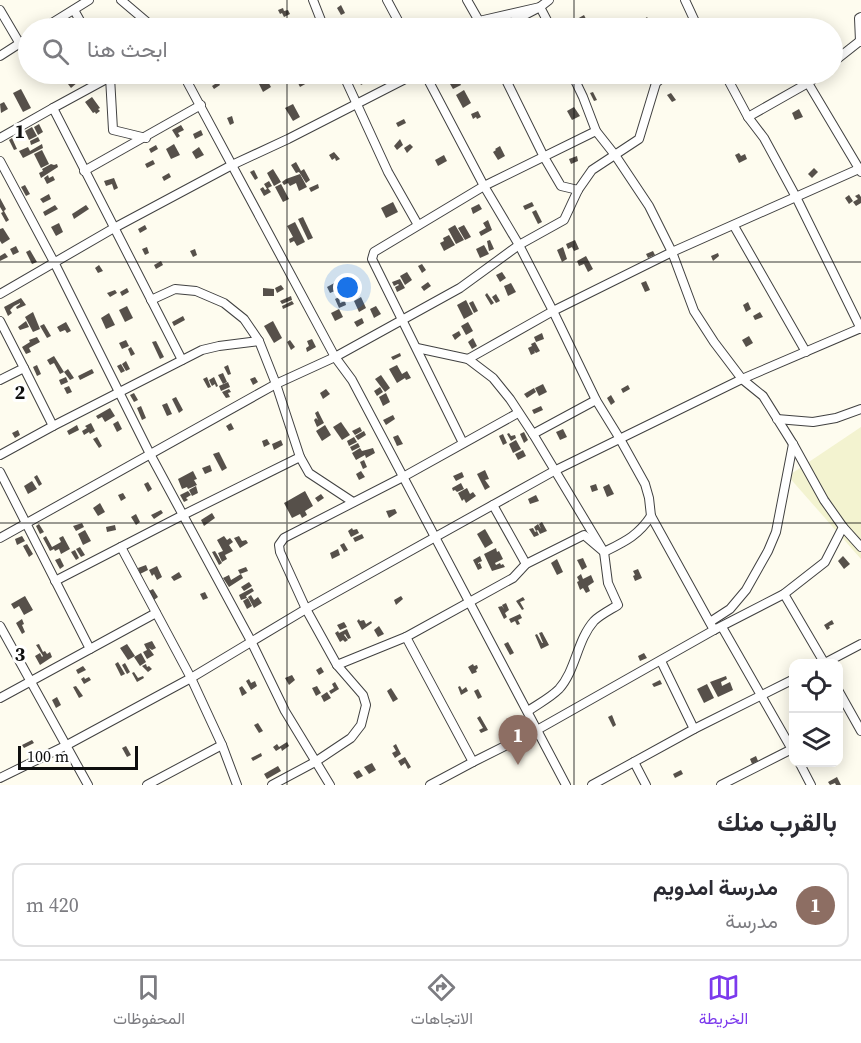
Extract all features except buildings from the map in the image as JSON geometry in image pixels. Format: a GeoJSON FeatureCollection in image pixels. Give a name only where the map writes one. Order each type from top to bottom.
{"type":"FeatureCollection","features":[{"type":"Feature","properties":{"kind":"street"},"geometry":{"type":"LineString","coordinates":[[61,18],[89,0]]}},
{"type":"Feature","properties":{"kind":"street"},"geometry":{"type":"LineString","coordinates":[[120,0],[142,18]]}},
{"type":"Feature","properties":{"kind":"street"},"geometry":{"type":"LineString","coordinates":[[313,0],[320,18]]}},
{"type":"Feature","properties":{"kind":"street"},"geometry":{"type":"LineString","coordinates":[[387,0],[397,18]]}},
{"type":"Feature","properties":{"kind":"street"},"geometry":{"type":"LineString","coordinates":[[466,0],[477,18]]}},
{"type":"Feature","properties":{"kind":"street"},"geometry":{"type":"LineString","coordinates":[[519,18],[548,0]]}},
{"type":"Feature","properties":{"kind":"street"},"geometry":{"type":"LineString","coordinates":[[685,0],[693,18]]}},
{"type":"Feature","properties":{"kind":"street"},"geometry":{"type":"LineString","coordinates":[[492,18],[540,7]]}},
{"type":"Feature","properties":{"kind":"street"},"geometry":{"type":"LineString","coordinates":[[540,7],[546,18]]}},
{"type":"Feature","properties":{"kind":"street"},"geometry":{"type":"LineString","coordinates":[[0,10],[18,41]]}},
{"type":"Feature","properties":{"kind":"street"},"geometry":{"type":"LineString","coordinates":[[74,10],[78,18]]}},
{"type":"Feature","properties":{"kind":"street"},"geometry":{"type":"LineString","coordinates":[[843,55],[861,41],[859,18],[861,17]]}},
{"type":"Feature","properties":{"kind":"street"},"geometry":{"type":"LineString","coordinates":[[0,56],[18,45]]}},
{"type":"Feature","properties":{"kind":"street"},"geometry":{"type":"LineString","coordinates":[[0,138],[93,84]]}},
{"type":"Feature","properties":{"kind":"street"},"geometry":{"type":"LineString","coordinates":[[110,84],[113,130],[146,138]]}},
{"type":"Feature","properties":{"kind":"street"},"geometry":{"type":"LineString","coordinates":[[189,84],[336,357],[352,380],[566,785]]}},
{"type":"Feature","properties":{"kind":"street"},"geometry":{"type":"LineString","coordinates":[[347,84],[388,172],[418,225]]}},
{"type":"Feature","properties":{"kind":"street"},"geometry":{"type":"LineString","coordinates":[[0,294],[114,228],[232,165],[394,84]]}},
{"type":"Feature","properties":{"kind":"street"},"geometry":{"type":"LineString","coordinates":[[430,84],[484,186],[519,245],[596,400],[645,484],[651,516],[710,622],[718,628],[762,695],[789,744]]}},
{"type":"Feature","properties":{"kind":"street"},"geometry":{"type":"LineString","coordinates":[[508,84],[561,186],[578,190]]}},
{"type":"Feature","properties":{"kind":"street"},"geometry":{"type":"LineString","coordinates":[[577,84],[596,131],[649,206],[672,252],[694,312],[741,380],[764,396],[824,500],[861,547]]}},
{"type":"Feature","properties":{"kind":"street"},"geometry":{"type":"LineString","coordinates":[[0,538],[276,384],[336,357],[460,288],[519,245],[564,220],[578,190],[592,170],[639,139],[656,84]]}},
{"type":"Feature","properties":{"kind":"street"},"geometry":{"type":"LineString","coordinates":[[0,778],[67,745],[191,678],[306,609],[554,471],[741,380],[861,328],[796,197],[764,138],[748,117],[730,84]]}},
{"type":"Feature","properties":{"kind":"street"},"geometry":{"type":"LineString","coordinates":[[748,117],[806,84]]}},
{"type":"Feature","properties":{"kind":"street"},"geometry":{"type":"LineString","coordinates":[[468,359],[553,311],[672,252],[860,170],[809,84]]}},
{"type":"Feature","properties":{"kind":"street"},"geometry":{"type":"LineString","coordinates":[[84,171],[201,105]]}},
{"type":"Feature","properties":{"kind":"street"},"geometry":{"type":"LineString","coordinates":[[52,108],[182,360]]}},
{"type":"Feature","properties":{"kind":"street"},"geometry":{"type":"LineString","coordinates":[[463,443],[372,255],[484,186],[596,131]]}},
{"type":"Feature","properties":{"kind":"street"},"geometry":{"type":"LineString","coordinates":[[0,161],[54,262],[150,454],[251,641],[285,711],[330,785]]}},
{"type":"Feature","properties":{"kind":"street"},"geometry":{"type":"LineString","coordinates":[[734,226],[806,352]]}},
{"type":"Feature","properties":{"kind":"street"},"geometry":{"type":"LineString","coordinates":[[151,300],[175,290],[196,291],[224,303],[244,319],[259,341],[300,457],[309,473],[352,502]]}},
{"type":"Feature","properties":{"kind":"street"},"geometry":{"type":"LineString","coordinates":[[0,321],[53,426]]}},
{"type":"Feature","properties":{"kind":"street"},"geometry":{"type":"LineString","coordinates":[[0,455],[202,350],[259,341]]}},
{"type":"Feature","properties":{"kind":"street"},"geometry":{"type":"LineString","coordinates":[[417,348],[468,359],[494,378],[533,434],[604,552],[608,583],[618,605],[595,620],[561,687],[528,711]]}},
{"type":"Feature","properties":{"kind":"street"},"geometry":{"type":"LineString","coordinates":[[0,380],[24,368]]}},
{"type":"Feature","properties":{"kind":"street"},"geometry":{"type":"LineString","coordinates":[[533,434],[596,400]]}},
{"type":"Feature","properties":{"kind":"street"},"geometry":{"type":"LineString","coordinates":[[777,419],[813,422],[836,418],[861,409]]}},
{"type":"Feature","properties":{"kind":"street"},"geometry":{"type":"LineString","coordinates":[[272,785],[315,762],[351,738],[361,725],[366,705],[363,695],[337,665],[306,609],[279,545],[284,538],[518,413]]}},
{"type":"Feature","properties":{"kind":"street"},"geometry":{"type":"LineString","coordinates":[[710,622],[730,609],[746,590],[768,551],[776,532],[793,444]]}},
{"type":"Feature","properties":{"kind":"street"},"geometry":{"type":"LineString","coordinates":[[55,581],[300,457]]}},
{"type":"Feature","properties":{"kind":"street"},"geometry":{"type":"LineString","coordinates":[[0,472],[90,649]]}},
{"type":"Feature","properties":{"kind":"street"},"geometry":{"type":"LineString","coordinates":[[493,506],[526,564]]}},
{"type":"Feature","properties":{"kind":"street"},"geometry":{"type":"LineString","coordinates":[[604,552],[632,538],[644,527],[651,516]]}},
{"type":"Feature","properties":{"kind":"street"},"geometry":{"type":"LineString","coordinates":[[430,785],[537,730],[718,628],[784,594],[825,562],[843,527]]}},
{"type":"Feature","properties":{"kind":"street"},"geometry":{"type":"LineString","coordinates":[[337,665],[406,637],[513,578],[526,564],[584,536],[604,552]]}},
{"type":"Feature","properties":{"kind":"street"},"geometry":{"type":"LineString","coordinates":[[121,547],[191,678],[222,745],[237,785]]}},
{"type":"Feature","properties":{"kind":"street"},"geometry":{"type":"LineString","coordinates":[[784,594],[822,659]]}},
{"type":"Feature","properties":{"kind":"street"},"geometry":{"type":"LineString","coordinates":[[0,698],[156,612]]}},
{"type":"Feature","properties":{"kind":"street"},"geometry":{"type":"LineString","coordinates":[[0,626],[88,785]]}},
{"type":"Feature","properties":{"kind":"street"},"geometry":{"type":"LineString","coordinates":[[406,637],[473,762]]}},
{"type":"Feature","properties":{"kind":"street"},"geometry":{"type":"LineString","coordinates":[[832,659],[861,644]]}},
{"type":"Feature","properties":{"kind":"street"},"geometry":{"type":"LineString","coordinates":[[661,661],[694,729]]}},
{"type":"Feature","properties":{"kind":"street"},"geometry":{"type":"LineString","coordinates":[[592,785],[694,729],[789,682]]}},
{"type":"Feature","properties":{"kind":"street"},"geometry":{"type":"LineString","coordinates":[[843,699],[860,729]]}},
{"type":"Feature","properties":{"kind":"street"},"geometry":{"type":"LineString","coordinates":[[147,785],[161,782],[222,745]]}},
{"type":"Feature","properties":{"kind":"street"},"geometry":{"type":"LineString","coordinates":[[721,785],[789,753]]}},
{"type":"Feature","properties":{"kind":"street"},"geometry":{"type":"LineString","coordinates":[[634,762],[646,785]]}},
{"type":"Feature","properties":{"kind":"street"},"geometry":{"type":"LineString","coordinates":[[802,767],[811,785]]}},
{"type":"Feature","properties":{"kind":"green space"},"geometry":{"type":"Polygon","coordinates":[[[861,427],[861,559],[788,476],[861,427]]]}},
{"type":"Feature","properties":{"kind":"place","name":"مدرسة امدويم"},"geometry":{"type":"Point","coordinates":[518,765]}}]}
